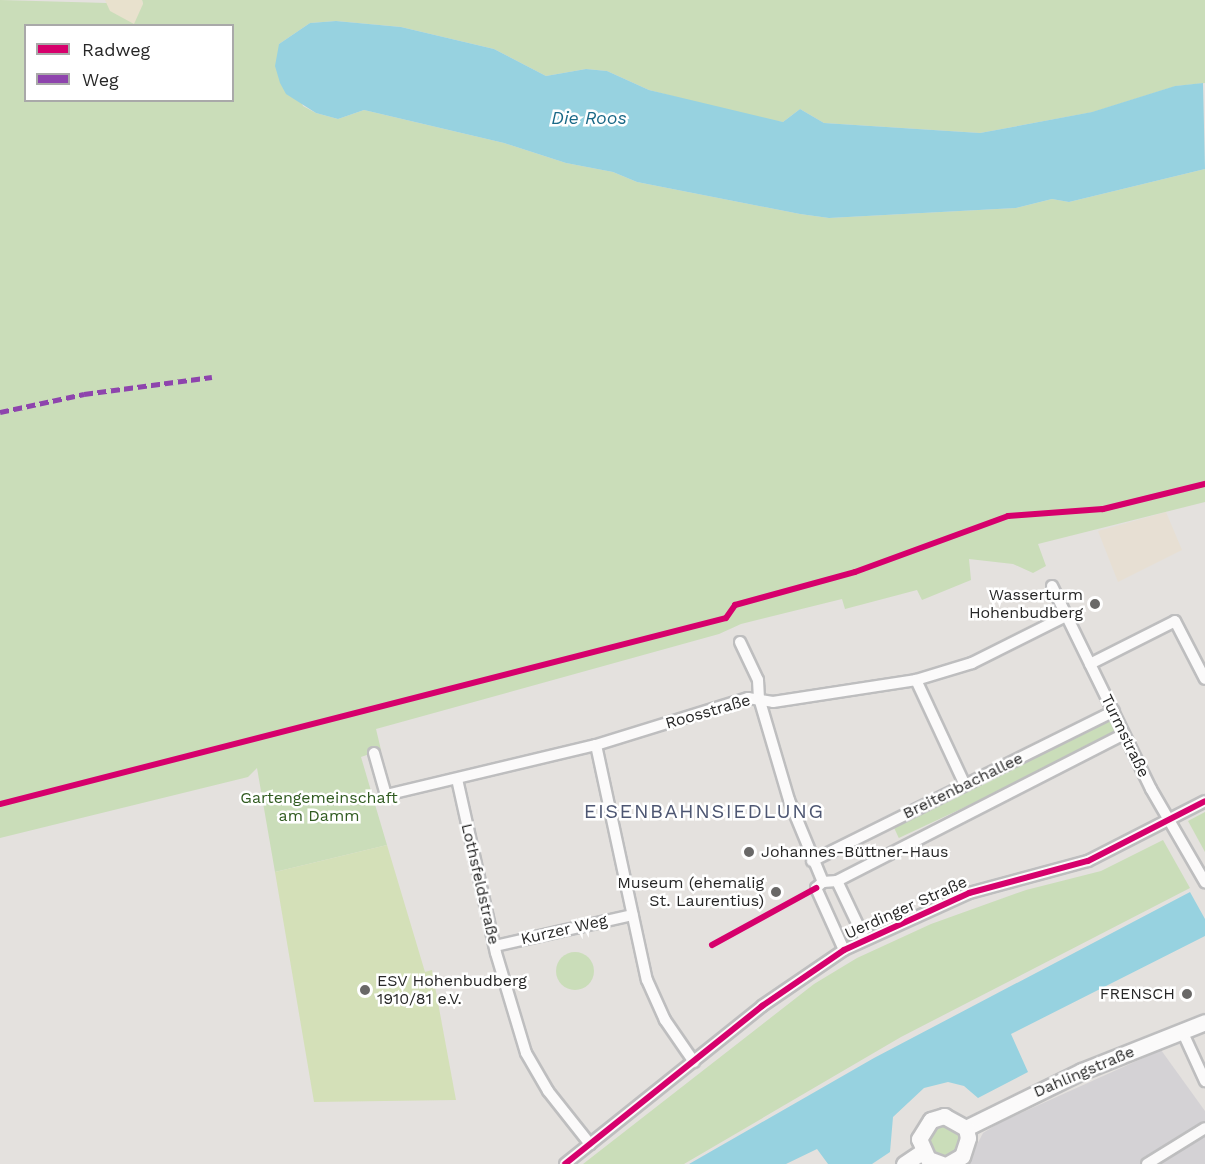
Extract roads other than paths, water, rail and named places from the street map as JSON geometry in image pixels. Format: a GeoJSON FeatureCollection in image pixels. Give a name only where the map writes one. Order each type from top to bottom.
{"type":"FeatureCollection","features":[{"type":"Feature","properties":{"kind":"street","name":"Turmstraße"},"geometry":{"type":"LineString","coordinates":[[1052,586],[1124,734],[1205,882]]}},
{"type":"Feature","properties":{"kind":"street","name":"Roosstraße"},"geometry":{"type":"LineString","coordinates":[[374,753],[386,795],[596,745],[748,698],[773,702],[916,680],[972,663],[1066,616]]}},
{"type":"Feature","properties":{"kind":"street"},"geometry":{"type":"LineString","coordinates":[[1090,664],[1176,621],[1205,679]]}},
{"type":"Feature","properties":{"kind":"street"},"geometry":{"type":"LineString","coordinates":[[740,642],[758,681],[759,698],[820,885],[844,950]]}},
{"type":"Feature","properties":{"kind":"street"},"geometry":{"type":"LineString","coordinates":[[916,680],[965,785]]}},
{"type":"Feature","properties":{"kind":"street","name":"Breitenbachallee"},"geometry":{"type":"LineString","coordinates":[[812,861],[1114,711]]}},
{"type":"Feature","properties":{"kind":"street","name":"Breitenbachallee"},"geometry":{"type":"LineString","coordinates":[[837,881],[1124,734]]}},
{"type":"Feature","properties":{"kind":"street"},"geometry":{"type":"LineString","coordinates":[[596,745],[654,1000],[694,1062]]}},
{"type":"Feature","properties":{"kind":"street","name":"Lothsfeldstraße"},"geometry":{"type":"LineString","coordinates":[[457,779],[495,946],[526,1053],[548,1091],[590,1144]]}},
{"type":"Feature","properties":{"kind":"street","name":"Uerdinger Straße"},"geometry":{"type":"LineString","coordinates":[[565,1164],[762,1006],[844,950],[969,893],[1088,861],[1171,822],[1205,801]]}},
{"type":"Feature","properties":{"kind":"street"},"geometry":{"type":"LineString","coordinates":[[820,885],[837,881],[865,940]]}},
{"type":"Feature","properties":{"kind":"street","name":"Kurzer Weg"},"geometry":{"type":"LineString","coordinates":[[495,946],[633,915]]}},
{"type":"Feature","properties":{"kind":"street","name":"Dahlingstraße"},"geometry":{"type":"LineString","coordinates":[[966,1128],[1082,1071],[1183,1033],[1205,1022]]}},
{"type":"Feature","properties":{"kind":"street"},"geometry":{"type":"LineString","coordinates":[[1183,1033],[1205,1081]]}},
{"type":"Feature","properties":{"kind":"street"},"geometry":{"type":"LineString","coordinates":[[942,1164],[928,1159],[922,1152],[919,1139],[931,1120],[944,1116],[966,1128],[966,1149],[949,1164]]}},
{"type":"Feature","properties":{"kind":"street"},"geometry":{"type":"LineString","coordinates":[[1146,1164],[1205,1128]]}},
{"type":"Feature","properties":{"kind":"street"},"geometry":{"type":"LineString","coordinates":[[904,1164],[922,1152]]}},
{"type":"Feature","properties":{"kind":"water","name":"Die Roos"},"geometry":{"type":"Polygon","coordinates":[[[336,21],[401,27],[494,49],[546,76],[586,69],[607,71],[649,90],[783,122],[800,109],[824,123],[980,133],[1092,112],[1175,86],[1203,83],[1205,169],[1069,202],[1052,199],[1016,208],[829,218],[800,214],[637,182],[613,172],[566,163],[504,143],[364,110],[338,119],[316,113],[286,94],[280,83],[275,66],[279,44],[310,23],[336,21]]]}},
{"type":"Feature","properties":{"kind":"water"},"geometry":{"type":"Polygon","coordinates":[[[1190,892],[1205,919],[1205,936],[1011,1034],[1028,1072],[978,1098],[964,1086],[948,1082],[924,1088],[893,1117],[890,1152],[872,1164],[828,1164],[817,1149],[786,1164],[689,1164],[874,1058],[1190,892]]]}},
{"type":"Feature","properties":{"kind":"place","name":"Wasserturm Hohenbudberg"},"geometry":{"type":"Point","coordinates":[1095,604]}},
{"type":"Feature","properties":{"kind":"place","name":"Johannes-Büttner-Haus"},"geometry":{"type":"Point","coordinates":[749,852]}},
{"type":"Feature","properties":{"kind":"place","name":"Museum (ehemalig St. Laurentius)"},"geometry":{"type":"Point","coordinates":[776,892]}},
{"type":"Feature","properties":{"kind":"place","name":"ESV Hohenbudberg 1910/81 e.V."},"geometry":{"type":"Point","coordinates":[365,990]}},
{"type":"Feature","properties":{"kind":"place","name":"FRENSCH"},"geometry":{"type":"Point","coordinates":[1187,994]}},
{"type":"Feature","properties":{"kind":"district","name":"EISENBAHNSIEDLUNG"},"geometry":{"type":"Point","coordinates":[704,811]}},
{"type":"Feature","properties":{"kind":"park label","name":"Gartengemeinschaft am Damm"},"geometry":{"type":"Point","coordinates":[319,807]}}]}
